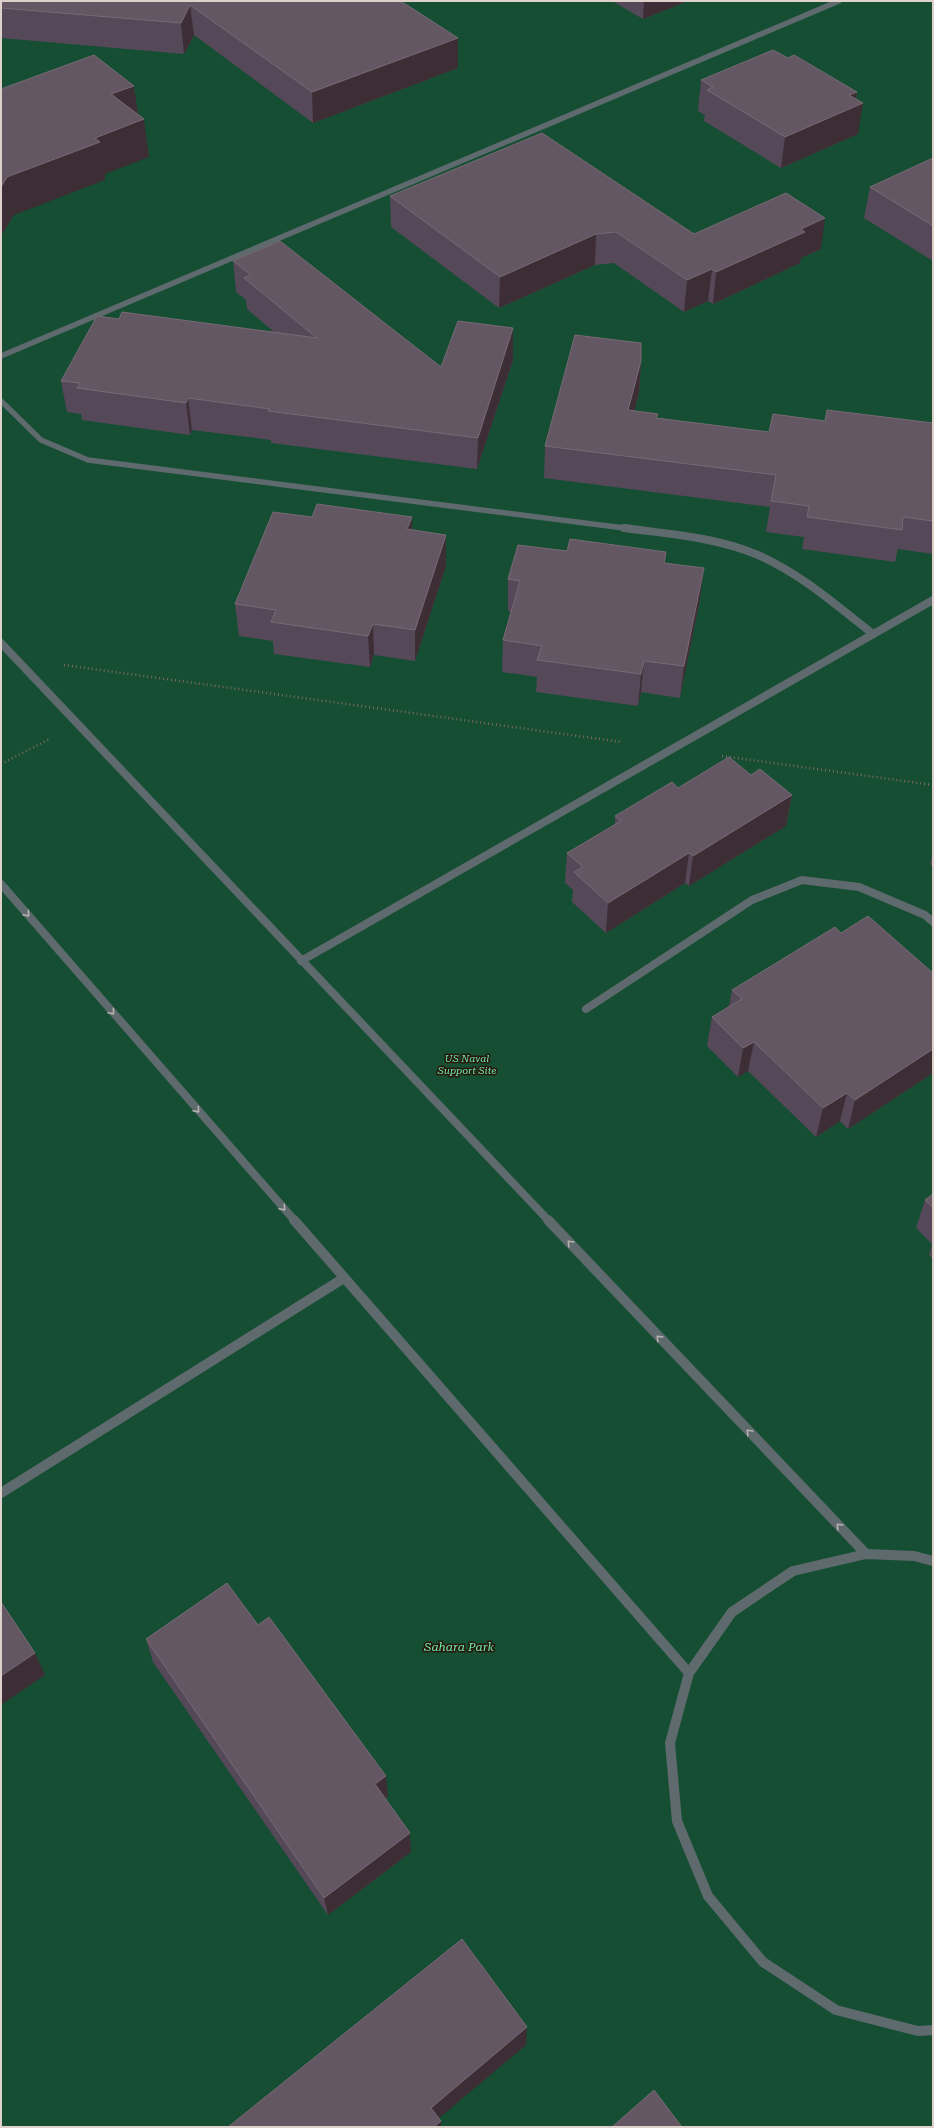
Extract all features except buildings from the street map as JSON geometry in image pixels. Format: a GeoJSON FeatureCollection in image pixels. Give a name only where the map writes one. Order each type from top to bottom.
{"type":"FeatureCollection","features":[{"type":"Feature","properties":{"kind":"street"},"geometry":{"type":"LineString","coordinates":[[1,356],[839,1]]}},
{"type":"Feature","properties":{"kind":"street"},"geometry":{"type":"LineString","coordinates":[[1,401],[41,440],[88,460],[704,538],[758,555],[800,578],[873,634]]}},
{"type":"Feature","properties":{"kind":"street"},"geometry":{"type":"LineString","coordinates":[[301,961],[933,600]]}},
{"type":"Feature","properties":{"kind":"street"},"geometry":{"type":"LineString","coordinates":[[1,643],[301,961],[866,1554]]}},
{"type":"Feature","properties":{"kind":"street"},"geometry":{"type":"LineString","coordinates":[[586,1009],[752,900],[802,880],[859,887],[925,915],[933,922]]}},
{"type":"Feature","properties":{"kind":"street"},"geometry":{"type":"LineString","coordinates":[[1,884],[689,1673]]}},
{"type":"Feature","properties":{"kind":"street"},"geometry":{"type":"LineString","coordinates":[[1,1494],[344,1278]]}},
{"type":"Feature","properties":{"kind":"street"},"geometry":{"type":"LineString","coordinates":[[933,1561],[914,1556],[866,1554],[793,1571],[732,1612],[689,1673],[670,1744],[677,1821],[708,1896],[763,1962],[836,2010],[918,2031],[933,2032]]}},
{"type":"Feature","properties":{"kind":"path"},"geometry":{"type":"LineString","coordinates":[[16,659],[933,785]]}},
{"type":"Feature","properties":{"kind":"path"},"geometry":{"type":"LineString","coordinates":[[1,764],[78,724]]}},
{"type":"Feature","properties":{"kind":"green space","name":"US Naval Support Site"},"geometry":{"type":"Polygon","coordinates":[[[1,1],[933,1],[933,2127],[1,2127],[1,1]]]}},
{"type":"Feature","properties":{"kind":"park label","name":"Sahara Park"},"geometry":{"type":"Point","coordinates":[459,1647]}}]}
